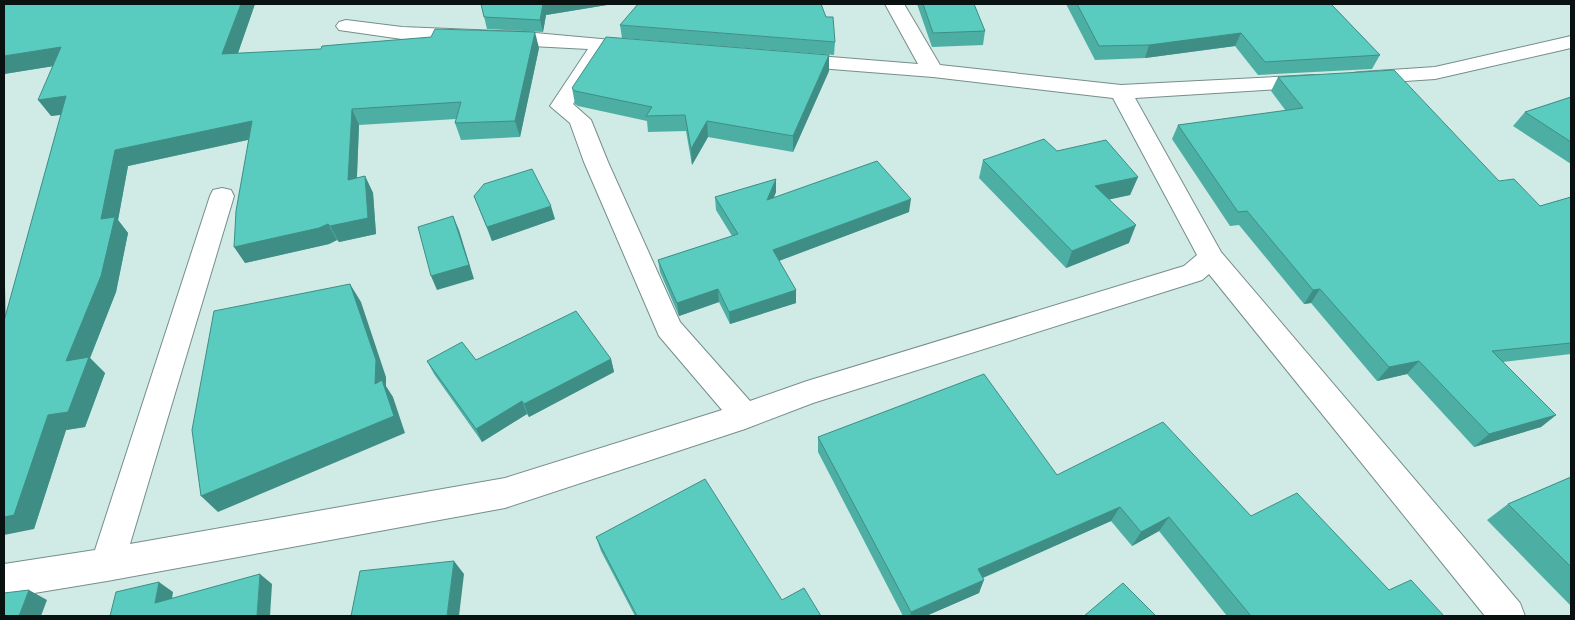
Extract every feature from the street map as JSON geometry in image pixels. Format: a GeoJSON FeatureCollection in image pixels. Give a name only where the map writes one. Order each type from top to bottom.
{"type":"FeatureCollection","features":[{"type":"Feature","properties":{"kind":"street"},"geometry":{"type":"LineString","coordinates":[[895,4],[933,70]]}},
{"type":"Feature","properties":{"kind":"street"},"geometry":{"type":"LineString","coordinates":[[346,26],[402,33],[524,38],[658,49]]}},
{"type":"Feature","properties":{"kind":"street"},"geometry":{"type":"LineString","coordinates":[[776,58],[933,70],[1121,92],[1436,73],[1571,42]]}},
{"type":"Feature","properties":{"kind":"street"},"geometry":{"type":"LineString","coordinates":[[600,44],[561,106],[580,120],[599,171],[669,328],[745,416]]}},
{"type":"Feature","properties":{"kind":"street"},"geometry":{"type":"LineString","coordinates":[[1121,92],[1211,258],[1507,616]]}},
{"type":"Feature","properties":{"kind":"street"},"geometry":{"type":"LineString","coordinates":[[107,565],[222,196]]}},
{"type":"Feature","properties":{"kind":"street"},"geometry":{"type":"LineString","coordinates":[[4,581],[107,565],[505,493],[745,416],[807,393],[1193,273],[1211,258]]}},
{"type":"Feature","properties":{"kind":"building"},"geometry":{"type":"Polygon","coordinates":[[[4,4],[241,4],[222,54],[321,49],[322,46],[431,37],[435,29],[535,32],[515,121],[455,123],[461,102],[352,109],[348,180],[365,176],[368,218],[330,226],[328,224],[319,228],[234,247],[236,211],[252,121],[115,150],[101,219],[115,217],[101,276],[66,361],[89,357],[68,412],[48,415],[14,515],[4,517],[4,321],[66,96],[38,100],[61,47],[4,56],[4,4]]]}},
{"type":"Feature","properties":{"kind":"building"},"geometry":{"type":"Polygon","coordinates":[[[481,4],[543,4],[540,20],[484,17],[481,4]]]}},
{"type":"Feature","properties":{"kind":"building"},"geometry":{"type":"Polygon","coordinates":[[[638,4],[821,4],[826,17],[833,17],[835,42],[620,25],[638,4]]]}},
{"type":"Feature","properties":{"kind":"building"},"geometry":{"type":"Polygon","coordinates":[[[923,4],[974,4],[985,31],[933,33],[923,4]]]}},
{"type":"Feature","properties":{"kind":"building"},"geometry":{"type":"Polygon","coordinates":[[[1077,4],[1331,4],[1380,55],[1265,62],[1241,33],[1149,45],[1099,46],[1077,4]]]}},
{"type":"Feature","properties":{"kind":"building"},"geometry":{"type":"Polygon","coordinates":[[[606,37],[829,55],[793,136],[707,121],[691,149],[685,115],[646,116],[652,107],[575,91],[572,88],[606,37]]]}},
{"type":"Feature","properties":{"kind":"building"},"geometry":{"type":"Polygon","coordinates":[[[1394,70],[1499,181],[1514,179],[1540,206],[1571,197],[1571,343],[1492,351],[1556,415],[1489,434],[1419,361],[1389,367],[1320,289],[1313,290],[1247,211],[1238,212],[1178,125],[1303,108],[1278,77],[1394,70]]]}},
{"type":"Feature","properties":{"kind":"building"},"geometry":{"type":"Polygon","coordinates":[[[1571,97],[1571,142],[1525,112],[1571,97]]]}},
{"type":"Feature","properties":{"kind":"building"},"geometry":{"type":"Polygon","coordinates":[[[1044,139],[1057,151],[1106,140],[1138,177],[1095,186],[1136,225],[1072,251],[983,160],[1044,139]]]}},
{"type":"Feature","properties":{"kind":"building"},"geometry":{"type":"Polygon","coordinates":[[[877,161],[911,199],[773,250],[796,290],[729,312],[718,289],[677,303],[658,260],[738,234],[715,197],[776,179],[767,200],[877,161]]]}},
{"type":"Feature","properties":{"kind":"building"},"geometry":{"type":"Polygon","coordinates":[[[532,169],[551,206],[487,227],[474,196],[484,184],[532,169]]]}},
{"type":"Feature","properties":{"kind":"building"},"geometry":{"type":"Polygon","coordinates":[[[453,216],[469,265],[431,276],[418,227],[453,216]]]}},
{"type":"Feature","properties":{"kind":"building"},"geometry":{"type":"Polygon","coordinates":[[[350,284],[376,360],[375,384],[382,380],[394,416],[201,496],[192,430],[214,311],[350,284]]]}},
{"type":"Feature","properties":{"kind":"building"},"geometry":{"type":"Polygon","coordinates":[[[576,311],[611,359],[524,404],[522,401],[476,429],[427,361],[462,342],[476,360],[576,311]]]}},
{"type":"Feature","properties":{"kind":"building"},"geometry":{"type":"Polygon","coordinates":[[[984,374],[1057,475],[1163,422],[1251,516],[1297,493],[1389,590],[1411,580],[1444,616],[1251,616],[1169,517],[1141,532],[1120,507],[978,569],[984,580],[911,612],[818,437],[984,374]]]}},
{"type":"Feature","properties":{"kind":"building"},"geometry":{"type":"Polygon","coordinates":[[[1571,477],[1571,567],[1508,504],[1571,477]]]}},
{"type":"Feature","properties":{"kind":"building"},"geometry":{"type":"Polygon","coordinates":[[[705,479],[782,600],[804,588],[821,616],[637,616],[596,537],[705,479]]]}},
{"type":"Feature","properties":{"kind":"building"},"geometry":{"type":"Polygon","coordinates":[[[454,561],[447,616],[351,616],[360,571],[454,561]]]}},
{"type":"Feature","properties":{"kind":"building"},"geometry":{"type":"Polygon","coordinates":[[[260,574],[257,616],[110,616],[116,592],[159,582],[155,603],[260,574]]]}},
{"type":"Feature","properties":{"kind":"building"},"geometry":{"type":"Polygon","coordinates":[[[1123,583],[1156,616],[1084,616],[1123,583]]]}},
{"type":"Feature","properties":{"kind":"building"},"geometry":{"type":"Polygon","coordinates":[[[29,590],[19,616],[4,616],[4,593],[29,590]]]}}]}
